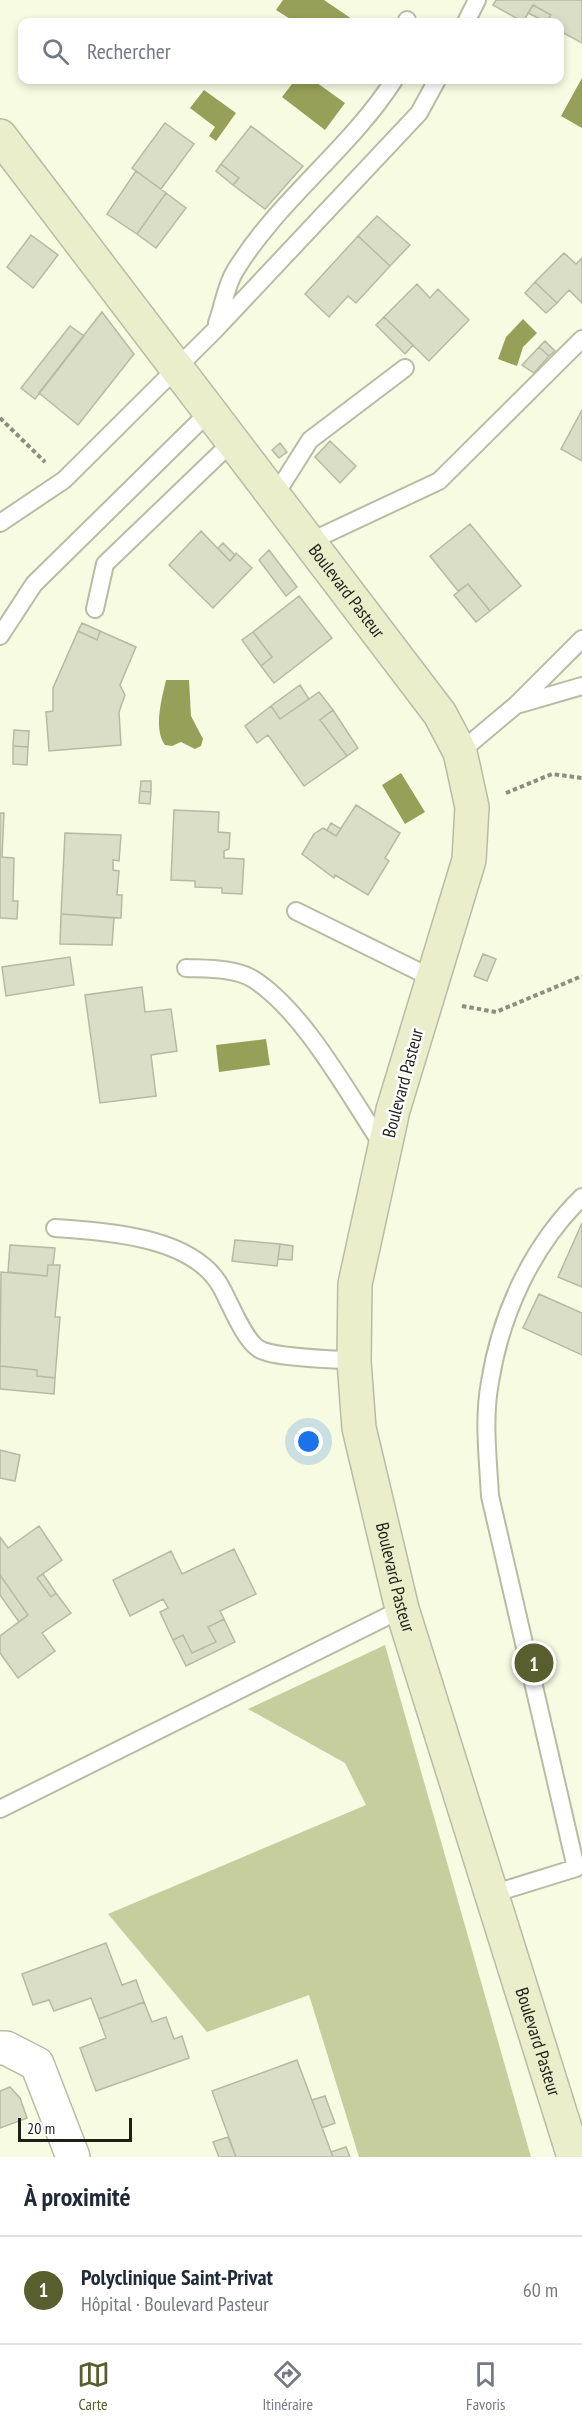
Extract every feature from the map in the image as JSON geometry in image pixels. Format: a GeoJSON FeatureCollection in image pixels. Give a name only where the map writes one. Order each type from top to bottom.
{"type":"FeatureCollection","features":[{"type":"Feature","properties":{"kind":"street","name":"Boulevard Pasteur"},"geometry":{"type":"LineString","coordinates":[[0,136],[440,714],[460,752],[472,807],[469,860],[393,1110],[355,1284],[354,1361],[359,1428],[402,1609],[574,2157]]}},
{"type":"Feature","properties":{"kind":"street"},"geometry":{"type":"LineString","coordinates":[[0,2048],[6,2048],[37,2064],[73,2157]]}},
{"type":"Feature","properties":{"kind":"lane"},"geometry":{"type":"LineString","coordinates":[[468,18],[477,0]]}},
{"type":"Feature","properties":{"kind":"lane"},"geometry":{"type":"LineString","coordinates":[[215,330],[234,272],[265,231],[376,108],[391,84]]}},
{"type":"Feature","properties":{"kind":"lane"},"geometry":{"type":"LineString","coordinates":[[0,523],[64,480],[215,330],[419,113],[434,84]]}},
{"type":"Feature","properties":{"kind":"lane"},"geometry":{"type":"LineString","coordinates":[[309,542],[439,481],[582,339]]}},
{"type":"Feature","properties":{"kind":"lane"},"geometry":{"type":"LineString","coordinates":[[274,497],[310,440],[405,368]]}},
{"type":"Feature","properties":{"kind":"lane"},"geometry":{"type":"LineString","coordinates":[[0,636],[34,584],[208,412]]}},
{"type":"Feature","properties":{"kind":"lane"},"geometry":{"type":"LineString","coordinates":[[95,609],[105,564],[232,442]]}},
{"type":"Feature","properties":{"kind":"lane"},"geometry":{"type":"LineString","coordinates":[[460,752],[516,705],[582,639]]}},
{"type":"Feature","properties":{"kind":"lane"},"geometry":{"type":"LineString","coordinates":[[516,705],[582,686]]}},
{"type":"Feature","properties":{"kind":"lane"},"geometry":{"type":"LineString","coordinates":[[296,911],[431,984]]}},
{"type":"Feature","properties":{"kind":"lane"},"geometry":{"type":"LineString","coordinates":[[186,968],[226,971],[252,978],[296,1015],[385,1149]]}},
{"type":"Feature","properties":{"kind":"lane"},"geometry":{"type":"LineString","coordinates":[[492,1894],[576,1868],[490,1496],[486,1433],[489,1383],[504,1322],[529,1267],[561,1218],[582,1197]]}},
{"type":"Feature","properties":{"kind":"lane"},"geometry":{"type":"LineString","coordinates":[[55,1228],[147,1240],[195,1257],[219,1283],[247,1335],[259,1349],[293,1356],[354,1361]]}},
{"type":"Feature","properties":{"kind":"lane"},"geometry":{"type":"LineString","coordinates":[[0,1809],[402,1609]]}},
{"type":"Feature","properties":{"kind":"path"},"geometry":{"type":"LineString","coordinates":[[0,418],[64,480]]}},
{"type":"Feature","properties":{"kind":"path"},"geometry":{"type":"LineString","coordinates":[[472,807],[552,774],[582,778]]}},
{"type":"Feature","properties":{"kind":"path"},"geometry":{"type":"LineString","coordinates":[[431,984],[467,1008],[496,1012],[582,976]]}},
{"type":"Feature","properties":{"kind":"shaded area"},"geometry":{"type":"Polygon","coordinates":[[[283,0],[324,0],[351,18],[289,18],[276,10],[283,0]]]}},
{"type":"Feature","properties":{"kind":"shaded area"},"geometry":{"type":"Polygon","coordinates":[[[582,78],[582,128],[561,116],[582,78]]]}},
{"type":"Feature","properties":{"kind":"shaded area"},"geometry":{"type":"Polygon","coordinates":[[[292,84],[319,84],[345,103],[325,130],[282,97],[292,84]]]}},
{"type":"Feature","properties":{"kind":"shaded area"},"geometry":{"type":"Polygon","coordinates":[[[204,90],[236,113],[216,141],[209,136],[215,127],[190,108],[204,90]]]}},
{"type":"Feature","properties":{"kind":"shaded area"},"geometry":{"type":"Polygon","coordinates":[[[523,319],[537,333],[523,347],[517,366],[498,359],[506,337],[523,319]]]}},
{"type":"Feature","properties":{"kind":"shaded area"},"geometry":{"type":"Polygon","coordinates":[[[166,680],[189,680],[191,716],[203,739],[201,746],[195,749],[181,742],[172,746],[165,745],[161,738],[159,722],[166,680]]]}},
{"type":"Feature","properties":{"kind":"shaded area"},"geometry":{"type":"Polygon","coordinates":[[[401,773],[425,812],[405,824],[382,785],[401,773]]]}},
{"type":"Feature","properties":{"kind":"shaded area"},"geometry":{"type":"Polygon","coordinates":[[[266,1039],[270,1065],[219,1072],[216,1045],[266,1039]]]}},
{"type":"Feature","properties":{"kind":"shaded area"},"geometry":{"type":"Polygon","coordinates":[[[385,1645],[531,2157],[359,2157],[309,1995],[207,2032],[108,1914],[366,1805],[345,1763],[248,1709],[385,1645]]]}},
{"type":"Feature","properties":{"kind":"building"},"geometry":{"type":"Polygon","coordinates":[[[496,0],[582,0],[582,43],[564,33],[564,18],[549,18],[551,15],[533,5],[525,18],[516,18],[493,5],[496,0]]]}},
{"type":"Feature","properties":{"kind":"building"},"geometry":{"type":"Polygon","coordinates":[[[533,5],[551,15],[549,18],[538,18],[528,13],[533,5]]]}},
{"type":"Feature","properties":{"kind":"building"},"geometry":{"type":"Polygon","coordinates":[[[165,123],[194,144],[161,189],[132,168],[165,123]]]}},
{"type":"Feature","properties":{"kind":"building"},"geometry":{"type":"Polygon","coordinates":[[[251,126],[303,166],[265,209],[233,185],[239,178],[221,164],[251,126]]]}},
{"type":"Feature","properties":{"kind":"building"},"geometry":{"type":"Polygon","coordinates":[[[221,164],[239,178],[233,185],[216,171],[221,164]]]}},
{"type":"Feature","properties":{"kind":"building"},"geometry":{"type":"Polygon","coordinates":[[[136,171],[166,193],[137,234],[107,214],[136,171]]]}},
{"type":"Feature","properties":{"kind":"building"},"geometry":{"type":"Polygon","coordinates":[[[166,193],[186,208],[156,248],[137,234],[166,193]]]}},
{"type":"Feature","properties":{"kind":"building"},"geometry":{"type":"Polygon","coordinates":[[[377,216],[410,245],[390,266],[358,236],[377,216]]]}},
{"type":"Feature","properties":{"kind":"building"},"geometry":{"type":"Polygon","coordinates":[[[31,235],[58,255],[33,288],[7,267],[31,235]]]}},
{"type":"Feature","properties":{"kind":"building"},"geometry":{"type":"Polygon","coordinates":[[[358,236],[390,266],[356,303],[348,296],[329,317],[305,294],[358,236]]]}},
{"type":"Feature","properties":{"kind":"building"},"geometry":{"type":"Polygon","coordinates":[[[564,253],[576,264],[582,258],[582,303],[569,290],[557,303],[535,282],[564,253]]]}},
{"type":"Feature","properties":{"kind":"building"},"geometry":{"type":"Polygon","coordinates":[[[535,282],[557,303],[546,313],[525,293],[535,282]]]}},
{"type":"Feature","properties":{"kind":"building"},"geometry":{"type":"Polygon","coordinates":[[[417,284],[430,298],[438,289],[469,320],[429,361],[384,317],[417,284]]]}},
{"type":"Feature","properties":{"kind":"building"},"geometry":{"type":"Polygon","coordinates":[[[102,312],[134,354],[78,425],[39,393],[102,312]]]}},
{"type":"Feature","properties":{"kind":"building"},"geometry":{"type":"Polygon","coordinates":[[[384,317],[413,345],[405,354],[376,325],[384,317]]]}},
{"type":"Feature","properties":{"kind":"building"},"geometry":{"type":"Polygon","coordinates":[[[70,326],[84,336],[35,399],[21,388],[70,326]]]}},
{"type":"Feature","properties":{"kind":"building"},"geometry":{"type":"Polygon","coordinates":[[[545,341],[555,351],[549,356],[539,347],[545,341]]]}},
{"type":"Feature","properties":{"kind":"building"},"geometry":{"type":"Polygon","coordinates":[[[539,347],[549,356],[534,373],[522,365],[539,347]]]}},
{"type":"Feature","properties":{"kind":"building"},"geometry":{"type":"Polygon","coordinates":[[[582,410],[582,461],[561,449],[582,410]]]}},
{"type":"Feature","properties":{"kind":"building"},"geometry":{"type":"Polygon","coordinates":[[[330,441],[356,466],[340,483],[315,457],[330,441]]]}},
{"type":"Feature","properties":{"kind":"building"},"geometry":{"type":"Polygon","coordinates":[[[280,443],[287,452],[279,458],[272,450],[280,443]]]}},
{"type":"Feature","properties":{"kind":"building"},"geometry":{"type":"Polygon","coordinates":[[[470,524],[521,586],[490,611],[468,584],[458,591],[430,556],[470,524]]]}},
{"type":"Feature","properties":{"kind":"building"},"geometry":{"type":"Polygon","coordinates":[[[201,531],[230,561],[236,553],[252,568],[213,608],[169,565],[201,531]]]}},
{"type":"Feature","properties":{"kind":"building"},"geometry":{"type":"Polygon","coordinates":[[[223,543],[235,555],[230,561],[218,548],[223,543]]]}},
{"type":"Feature","properties":{"kind":"building"},"geometry":{"type":"Polygon","coordinates":[[[269,550],[297,587],[286,596],[259,560],[269,550]]]}},
{"type":"Feature","properties":{"kind":"building"},"geometry":{"type":"Polygon","coordinates":[[[468,584],[490,611],[476,622],[454,595],[468,584]]]}},
{"type":"Feature","properties":{"kind":"building"},"geometry":{"type":"Polygon","coordinates":[[[299,596],[332,638],[274,683],[261,666],[272,657],[253,632],[299,596]]]}},
{"type":"Feature","properties":{"kind":"building"},"geometry":{"type":"Polygon","coordinates":[[[82,623],[100,631],[97,640],[78,631],[82,623]]]}},
{"type":"Feature","properties":{"kind":"building"},"geometry":{"type":"Polygon","coordinates":[[[78,631],[97,640],[100,631],[136,647],[120,685],[125,695],[119,712],[121,745],[49,751],[46,712],[53,711],[53,688],[78,631]]]}},
{"type":"Feature","properties":{"kind":"building"},"geometry":{"type":"Polygon","coordinates":[[[253,632],[272,657],[261,666],[242,640],[253,632]]]}},
{"type":"Feature","properties":{"kind":"building"},"geometry":{"type":"Polygon","coordinates":[[[300,685],[309,699],[280,719],[271,706],[300,685]]]}},
{"type":"Feature","properties":{"kind":"building"},"geometry":{"type":"Polygon","coordinates":[[[319,692],[333,710],[320,720],[347,756],[304,786],[268,735],[257,743],[245,726],[271,706],[280,719],[319,692]]]}},
{"type":"Feature","properties":{"kind":"building"},"geometry":{"type":"Polygon","coordinates":[[[333,710],[358,748],[347,756],[320,720],[333,710]]]}},
{"type":"Feature","properties":{"kind":"building"},"geometry":{"type":"Polygon","coordinates":[[[14,730],[29,731],[28,747],[13,746],[14,730]]]}},
{"type":"Feature","properties":{"kind":"building"},"geometry":{"type":"Polygon","coordinates":[[[13,746],[28,747],[27,765],[13,764],[13,746]]]}},
{"type":"Feature","properties":{"kind":"building"},"geometry":{"type":"Polygon","coordinates":[[[141,781],[151,781],[151,792],[140,791],[141,781]]]}},
{"type":"Feature","properties":{"kind":"building"},"geometry":{"type":"Polygon","coordinates":[[[140,791],[151,792],[150,804],[139,803],[140,791]]]}},
{"type":"Feature","properties":{"kind":"building"},"geometry":{"type":"Polygon","coordinates":[[[356,805],[400,833],[385,858],[389,861],[368,895],[335,875],[334,878],[302,854],[314,834],[323,828],[336,836],[356,805]]]}},
{"type":"Feature","properties":{"kind":"building"},"geometry":{"type":"Polygon","coordinates":[[[174,810],[219,812],[218,832],[230,833],[229,849],[224,851],[224,858],[244,859],[242,894],[222,893],[222,888],[195,887],[195,881],[171,880],[174,810]]]}},
{"type":"Feature","properties":{"kind":"building"},"geometry":{"type":"Polygon","coordinates":[[[0,813],[4,813],[2,857],[14,858],[13,901],[18,901],[17,919],[0,918],[0,813]]]}},
{"type":"Feature","properties":{"kind":"building"},"geometry":{"type":"Polygon","coordinates":[[[331,823],[341,829],[336,836],[327,830],[331,823]]]}},
{"type":"Feature","properties":{"kind":"building"},"geometry":{"type":"Polygon","coordinates":[[[65,833],[121,835],[119,861],[113,860],[113,870],[119,871],[117,895],[122,895],[121,918],[61,914],[65,833]]]}},
{"type":"Feature","properties":{"kind":"building"},"geometry":{"type":"Polygon","coordinates":[[[61,914],[114,918],[112,945],[60,944],[61,914]]]}},
{"type":"Feature","properties":{"kind":"building"},"geometry":{"type":"Polygon","coordinates":[[[483,954],[496,959],[487,981],[474,976],[483,954]]]}},
{"type":"Feature","properties":{"kind":"building"},"geometry":{"type":"Polygon","coordinates":[[[70,957],[74,985],[6,996],[2,967],[70,957]]]}},
{"type":"Feature","properties":{"kind":"building"},"geometry":{"type":"Polygon","coordinates":[[[142,987],[145,1012],[171,1009],[177,1051],[151,1055],[156,1096],[100,1103],[85,995],[142,987]]]}},
{"type":"Feature","properties":{"kind":"building"},"geometry":{"type":"Polygon","coordinates":[[[582,1223],[582,1287],[558,1277],[582,1223]]]}},
{"type":"Feature","properties":{"kind":"building"},"geometry":{"type":"Polygon","coordinates":[[[235,1240],[280,1244],[277,1266],[232,1261],[235,1240]]]}},
{"type":"Feature","properties":{"kind":"building"},"geometry":{"type":"Polygon","coordinates":[[[280,1244],[293,1246],[292,1260],[278,1259],[280,1244]]]}},
{"type":"Feature","properties":{"kind":"building"},"geometry":{"type":"Polygon","coordinates":[[[10,1245],[55,1248],[53,1265],[48,1265],[47,1276],[8,1272],[10,1245]]]}},
{"type":"Feature","properties":{"kind":"building"},"geometry":{"type":"Polygon","coordinates":[[[48,1265],[60,1265],[55,1317],[60,1317],[55,1378],[37,1376],[37,1370],[0,1366],[1,1272],[47,1276],[48,1265]]]}},
{"type":"Feature","properties":{"kind":"building"},"geometry":{"type":"Polygon","coordinates":[[[539,1294],[582,1313],[582,1355],[523,1328],[539,1294]]]}},
{"type":"Feature","properties":{"kind":"building"},"geometry":{"type":"Polygon","coordinates":[[[0,1366],[37,1370],[37,1376],[55,1378],[54,1394],[0,1389],[0,1366]]]}},
{"type":"Feature","properties":{"kind":"building"},"geometry":{"type":"Polygon","coordinates":[[[0,1450],[20,1455],[15,1481],[0,1478],[0,1450]]]}},
{"type":"Feature","properties":{"kind":"building"},"geometry":{"type":"Polygon","coordinates":[[[39,1526],[62,1560],[37,1578],[51,1597],[56,1593],[71,1613],[42,1633],[55,1651],[18,1678],[0,1653],[0,1636],[28,1615],[0,1575],[0,1537],[8,1548],[39,1526]]]}},
{"type":"Feature","properties":{"kind":"building"},"geometry":{"type":"Polygon","coordinates":[[[234,1549],[256,1594],[220,1611],[224,1619],[208,1627],[216,1642],[192,1653],[183,1635],[173,1640],[160,1612],[168,1608],[163,1599],[130,1616],[113,1580],[171,1551],[182,1574],[234,1549]]]}},
{"type":"Feature","properties":{"kind":"building"},"geometry":{"type":"Polygon","coordinates":[[[43,1574],[56,1593],[51,1597],[37,1578],[43,1574]]]}},
{"type":"Feature","properties":{"kind":"building"},"geometry":{"type":"Polygon","coordinates":[[[0,1575],[28,1615],[19,1622],[0,1595],[0,1575]]]}},
{"type":"Feature","properties":{"kind":"building"},"geometry":{"type":"Polygon","coordinates":[[[224,1619],[235,1642],[186,1666],[173,1640],[183,1635],[192,1653],[216,1642],[208,1627],[224,1619]]]}},
{"type":"Feature","properties":{"kind":"building"},"geometry":{"type":"Polygon","coordinates":[[[106,1943],[122,1985],[136,1980],[144,2002],[99,2019],[91,1998],[54,2011],[49,2000],[33,2005],[22,1974],[106,1943]]]}},
{"type":"Feature","properties":{"kind":"building"},"geometry":{"type":"Polygon","coordinates":[[[144,2002],[152,2022],[166,2017],[174,2039],[182,2036],[189,2058],[96,2091],[80,2048],[106,2038],[99,2019],[144,2002]]]}},
{"type":"Feature","properties":{"kind":"building"},"geometry":{"type":"Polygon","coordinates":[[[297,2060],[333,2157],[236,2157],[212,2091],[297,2060]]]}},
{"type":"Feature","properties":{"kind":"building"},"geometry":{"type":"Polygon","coordinates":[[[10,2087],[20,2098],[27,2118],[0,2128],[0,2091],[10,2087]]]}},
{"type":"Feature","properties":{"kind":"building"},"geometry":{"type":"Polygon","coordinates":[[[325,2096],[335,2123],[322,2128],[312,2100],[325,2096]]]}},
{"type":"Feature","properties":{"kind":"building"},"geometry":{"type":"Polygon","coordinates":[[[228,2137],[236,2157],[219,2157],[213,2142],[228,2137]]]}},
{"type":"Feature","properties":{"kind":"building"},"geometry":{"type":"Polygon","coordinates":[[[346,2147],[350,2157],[333,2157],[331,2152],[346,2147]]]}},
{"type":"Feature","properties":{"kind":"place","name":"Polyclinique Saint-Privat"},"geometry":{"type":"Point","coordinates":[534,1663]}}]}
